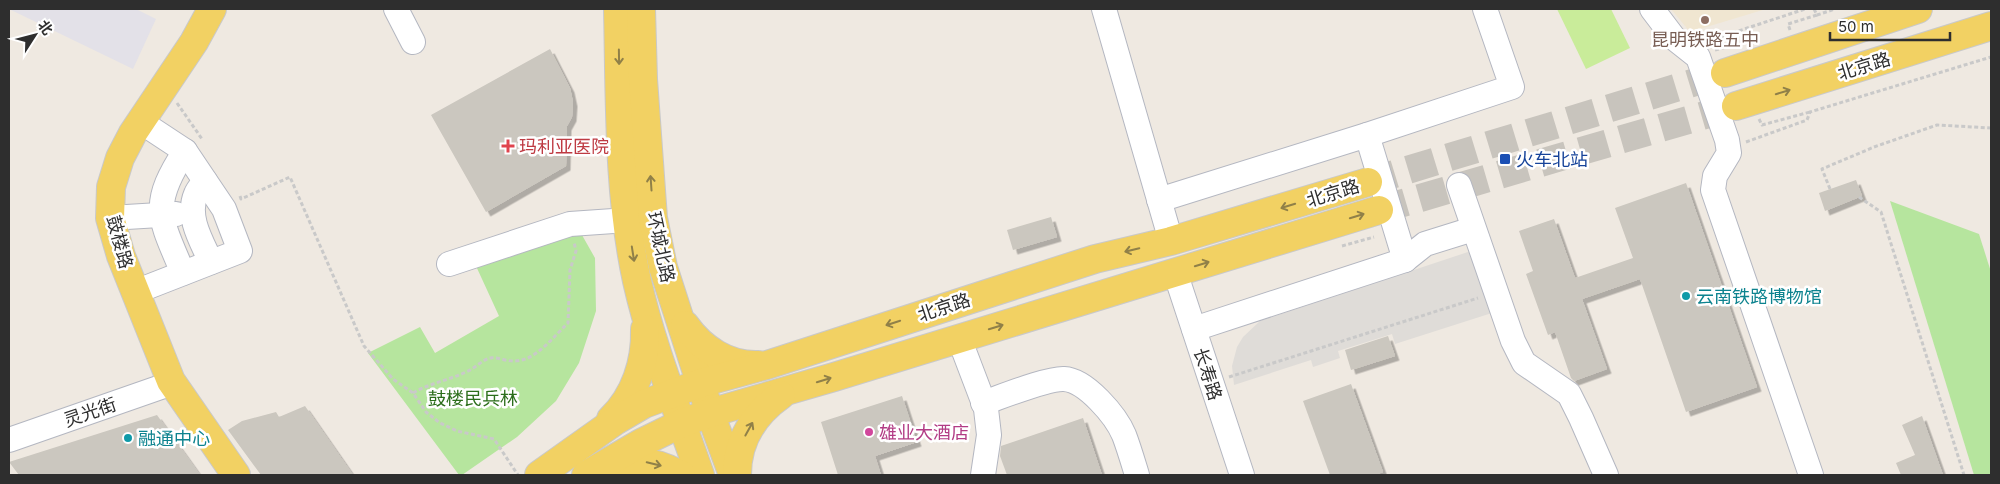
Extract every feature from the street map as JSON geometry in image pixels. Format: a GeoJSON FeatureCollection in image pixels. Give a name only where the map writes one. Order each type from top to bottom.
{"type":"FeatureCollection","features":[{"type":"Feature","properties":{"kind":"main road","name":"鼓楼路"},"geometry":{"type":"LineString","coordinates":[[199,9],[123,127],[109,154],[100,185],[98,220],[110,260],[166,384],[222,475]]}},
{"type":"Feature","properties":{"kind":"main road","name":"鼓楼路"},"geometry":{"type":"LineString","coordinates":[[212,9],[194,42],[141,122],[120,158],[111,187],[110,218],[121,256],[166,384],[236,475]]}},
{"type":"Feature","properties":{"kind":"main road","name":"环城北路"},"geometry":{"type":"LineString","coordinates":[[618,9],[620,122],[628,220],[637,279],[650,336],[700,475]]}},
{"type":"Feature","properties":{"kind":"main road","name":"环城北路"},"geometry":{"type":"LineString","coordinates":[[641,9],[643,79],[653,218],[663,266],[710,413],[733,475]]}},
{"type":"Feature","properties":{"kind":"main road","name":"北京路"},"geometry":{"type":"LineString","coordinates":[[1725,73],[1918,9]]}},
{"type":"Feature","properties":{"kind":"main road","name":"北京路"},"geometry":{"type":"LineString","coordinates":[[1748,112],[1991,26]]}},
{"type":"Feature","properties":{"kind":"main road","name":"北京路"},"geometry":{"type":"LineString","coordinates":[[539,475],[590,438],[644,404],[701,383],[767,365],[1095,259],[1171,241],[1368,182]]}},
{"type":"Feature","properties":{"kind":"main road","name":"北京路"},"geometry":{"type":"LineString","coordinates":[[588,474],[641,442],[682,423],[710,413],[786,392],[1379,210]]}},
{"type":"Feature","properties":{"kind":"main road"},"geometry":{"type":"LineString","coordinates":[[590,438],[615,415],[633,389],[639,375],[645,343],[643,305]]}},
{"type":"Feature","properties":{"kind":"main road"},"geometry":{"type":"LineString","coordinates":[[679,316],[694,337],[713,353],[739,363],[767,365]]}},
{"type":"Feature","properties":{"kind":"main road"},"geometry":{"type":"LineString","coordinates":[[738,475],[739,453],[748,429],[763,409],[786,392]]}},
{"type":"Feature","properties":{"kind":"main road"},"geometry":{"type":"LineString","coordinates":[[588,474],[616,463],[643,462],[669,469],[681,475]]}},
{"type":"Feature","properties":{"kind":"street"},"geometry":{"type":"LineString","coordinates":[[396,9],[413,42]]}},
{"type":"Feature","properties":{"kind":"street"},"geometry":{"type":"LineString","coordinates":[[1104,9],[1171,241]]}},
{"type":"Feature","properties":{"kind":"street"},"geometry":{"type":"LineString","coordinates":[[1159,200],[1367,135],[1512,87],[1486,9]]}},
{"type":"Feature","properties":{"kind":"street"},"geometry":{"type":"LineString","coordinates":[[1652,9],[1674,38],[1698,58],[1727,140],[1728,153],[1715,176],[1712,190],[1811,475]]}},
{"type":"Feature","properties":{"kind":"street"},"geometry":{"type":"LineString","coordinates":[[135,292],[240,251],[224,209],[205,181],[196,149],[141,122]]}},
{"type":"Feature","properties":{"kind":"street"},"geometry":{"type":"LineString","coordinates":[[1367,135],[1405,260]]}},
{"type":"Feature","properties":{"kind":"street"},"geometry":{"type":"LineString","coordinates":[[183,273],[162,223],[163,191],[171,172],[196,149]]}},
{"type":"Feature","properties":{"kind":"street"},"geometry":{"type":"LineString","coordinates":[[205,181],[196,194],[193,213],[194,222],[211,262]]}},
{"type":"Feature","properties":{"kind":"street"},"geometry":{"type":"LineString","coordinates":[[1459,185],[1513,341],[1524,364],[1569,394],[1582,418],[1606,475]]}},
{"type":"Feature","properties":{"kind":"street"},"geometry":{"type":"LineString","coordinates":[[110,218],[193,213]]}},
{"type":"Feature","properties":{"kind":"street"},"geometry":{"type":"LineString","coordinates":[[448,264],[570,224],[628,220]]}},
{"type":"Feature","properties":{"kind":"street"},"geometry":{"type":"LineString","coordinates":[[1194,329],[1405,260],[1425,244],[1473,229]]}},
{"type":"Feature","properties":{"kind":"street","name":"长寿路"},"geometry":{"type":"LineString","coordinates":[[1176,272],[1242,475]]}},
{"type":"Feature","properties":{"kind":"street"},"geometry":{"type":"LineString","coordinates":[[959,338],[984,403],[989,435],[983,475]]}},
{"type":"Feature","properties":{"kind":"street"},"geometry":{"type":"LineString","coordinates":[[984,403],[1044,383],[1064,379],[1077,382],[1088,389],[1116,420],[1124,435],[1137,475]]}},
{"type":"Feature","properties":{"kind":"street","name":"灵光街"},"geometry":{"type":"LineString","coordinates":[[9,440],[166,384]]}},
{"type":"Feature","properties":{"kind":"path"},"geometry":{"type":"LineString","coordinates":[[1691,52],[1700,43],[1805,9]]}},
{"type":"Feature","properties":{"kind":"path"},"geometry":{"type":"LineString","coordinates":[[1814,9],[1816,15]]}},
{"type":"Feature","properties":{"kind":"path"},"geometry":{"type":"LineString","coordinates":[[1790,30],[1788,24],[1835,9]]}},
{"type":"Feature","properties":{"kind":"path"},"geometry":{"type":"LineString","coordinates":[[1748,112],[1762,125],[1991,58]]}},
{"type":"Feature","properties":{"kind":"path"},"geometry":{"type":"LineString","coordinates":[[166,86],[196,149]]}},
{"type":"Feature","properties":{"kind":"path"},"geometry":{"type":"LineString","coordinates":[[1728,153],[1744,143],[1807,120],[1810,112]]}},
{"type":"Feature","properties":{"kind":"path"},"geometry":{"type":"LineString","coordinates":[[1830,189],[1822,169],[1874,147],[1937,125],[1991,128]]}},
{"type":"Feature","properties":{"kind":"path"},"geometry":{"type":"LineString","coordinates":[[236,191],[241,199],[290,177],[364,346],[393,379],[413,392],[426,412],[440,423],[457,431],[494,439],[518,475]]}},
{"type":"Feature","properties":{"kind":"path"},"geometry":{"type":"LineString","coordinates":[[1859,197],[1881,212],[1964,475]]}},
{"type":"Feature","properties":{"kind":"path"},"geometry":{"type":"LineString","coordinates":[[413,392],[427,384],[451,379],[490,358],[513,362],[525,360],[548,343],[568,323],[570,270],[576,251],[570,224]]}},
{"type":"Feature","properties":{"kind":"path"},"geometry":{"type":"LineString","coordinates":[[1211,383],[1496,292]]}},
{"type":"Feature","properties":{"kind":"shaded area"},"geometry":{"type":"Polygon","coordinates":[[[9,9],[136,9],[156,19],[133,69],[9,9]]]}},
{"type":"Feature","properties":{"kind":"shaded area","name":"昆明铁路五中"},"geometry":{"type":"Polygon","coordinates":[[[1671,9],[1766,9],[1690,32],[1671,9]]]}},
{"type":"Feature","properties":{"kind":"shaded area"},"geometry":{"type":"Polygon","coordinates":[[[1474,250],[1495,312],[1395,344],[1392,334],[1338,351],[1340,358],[1313,367],[1311,360],[1234,385],[1232,366],[1237,347],[1243,337],[1260,321],[1474,250]]]}},
{"type":"Feature","properties":{"kind":"green space"},"geometry":{"type":"Polygon","coordinates":[[[1557,9],[1611,9],[1630,48],[1586,69],[1557,9]]]}},
{"type":"Feature","properties":{"kind":"green space"},"geometry":{"type":"Polygon","coordinates":[[[1890,201],[1979,234],[1991,272],[1991,475],[1974,475],[1890,201]]]}},
{"type":"Feature","properties":{"kind":"green space","name":"鼓楼民兵林"},"geometry":{"type":"Polygon","coordinates":[[[578,228],[595,258],[596,311],[579,363],[556,401],[517,437],[462,475],[459,475],[368,353],[420,327],[435,353],[499,316],[476,266],[578,228]]]}},
{"type":"Feature","properties":{"kind":"building","name":"玛利亚医院"},"geometry":{"type":"Polygon","coordinates":[[[550,49],[570,88],[573,102],[572,117],[567,126],[566,166],[486,212],[431,115],[550,49]]]}},
{"type":"Feature","properties":{"kind":"building"},"geometry":{"type":"Polygon","coordinates":[[[1856,180],[1862,196],[1825,211],[1819,193],[1856,180]]]}},
{"type":"Feature","properties":{"kind":"building","name":"云南铁路博物馆"},"geometry":{"type":"Polygon","coordinates":[[[1686,183],[1757,387],[1686,412],[1640,279],[1582,299],[1607,369],[1574,381],[1571,378],[1555,332],[1548,335],[1526,274],[1533,271],[1519,231],[1554,219],[1575,278],[1633,258],[1615,208],[1686,183]]]}},
{"type":"Feature","properties":{"kind":"building"},"geometry":{"type":"Polygon","coordinates":[[[1051,217],[1057,237],[1013,250],[1007,230],[1051,217]]]}},
{"type":"Feature","properties":{"kind":"building"},"geometry":{"type":"Polygon","coordinates":[[[1388,336],[1395,356],[1351,370],[1345,350],[1388,336]]]}},
{"type":"Feature","properties":{"kind":"building"},"geometry":{"type":"Polygon","coordinates":[[[1351,384],[1383,472],[1375,475],[1330,475],[1303,401],[1351,384]]]}},
{"type":"Feature","properties":{"kind":"building","name":"雄业大酒店"},"geometry":{"type":"Polygon","coordinates":[[[902,396],[917,442],[875,456],[881,475],[838,475],[821,422],[902,396]]]}},
{"type":"Feature","properties":{"kind":"building"},"geometry":{"type":"Polygon","coordinates":[[[305,406],[353,475],[261,475],[228,430],[242,421],[276,412],[279,417],[305,406]]]}},
{"type":"Feature","properties":{"kind":"building","name":"融通中心"},"geometry":{"type":"Polygon","coordinates":[[[157,415],[200,475],[19,475],[9,462],[157,415]]]}},
{"type":"Feature","properties":{"kind":"building"},"geometry":{"type":"Polygon","coordinates":[[[1922,416],[1943,475],[1901,475],[1896,463],[1915,455],[1902,425],[1922,416]]]}},
{"type":"Feature","properties":{"kind":"building"},"geometry":{"type":"Polygon","coordinates":[[[1083,418],[1102,475],[1007,475],[1000,456],[1001,446],[1083,418]]]}},
{"type":"Feature","properties":{"kind":"tunnel"},"geometry":{"type":"LineString","coordinates":[[1368,182],[1725,73]]}},
{"type":"Feature","properties":{"kind":"tunnel"},"geometry":{"type":"LineString","coordinates":[[1379,210],[1736,106]]}},
{"type":"Feature","properties":{"kind":"place","name":"昆明铁路五中"},"geometry":{"type":"Point","coordinates":[1705,20]}},
{"type":"Feature","properties":{"kind":"place","name":"玛利亚医院"},"geometry":{"type":"Point","coordinates":[508,146]}},
{"type":"Feature","properties":{"kind":"place","name":"火车北站"},"geometry":{"type":"Point","coordinates":[1505,159]}},
{"type":"Feature","properties":{"kind":"place","name":"云南铁路博物馆"},"geometry":{"type":"Point","coordinates":[1686,296]}},
{"type":"Feature","properties":{"kind":"place","name":"雄业大酒店"},"geometry":{"type":"Point","coordinates":[869,432]}},
{"type":"Feature","properties":{"kind":"place","name":"融通中心"},"geometry":{"type":"Point","coordinates":[128,438]}}]}
